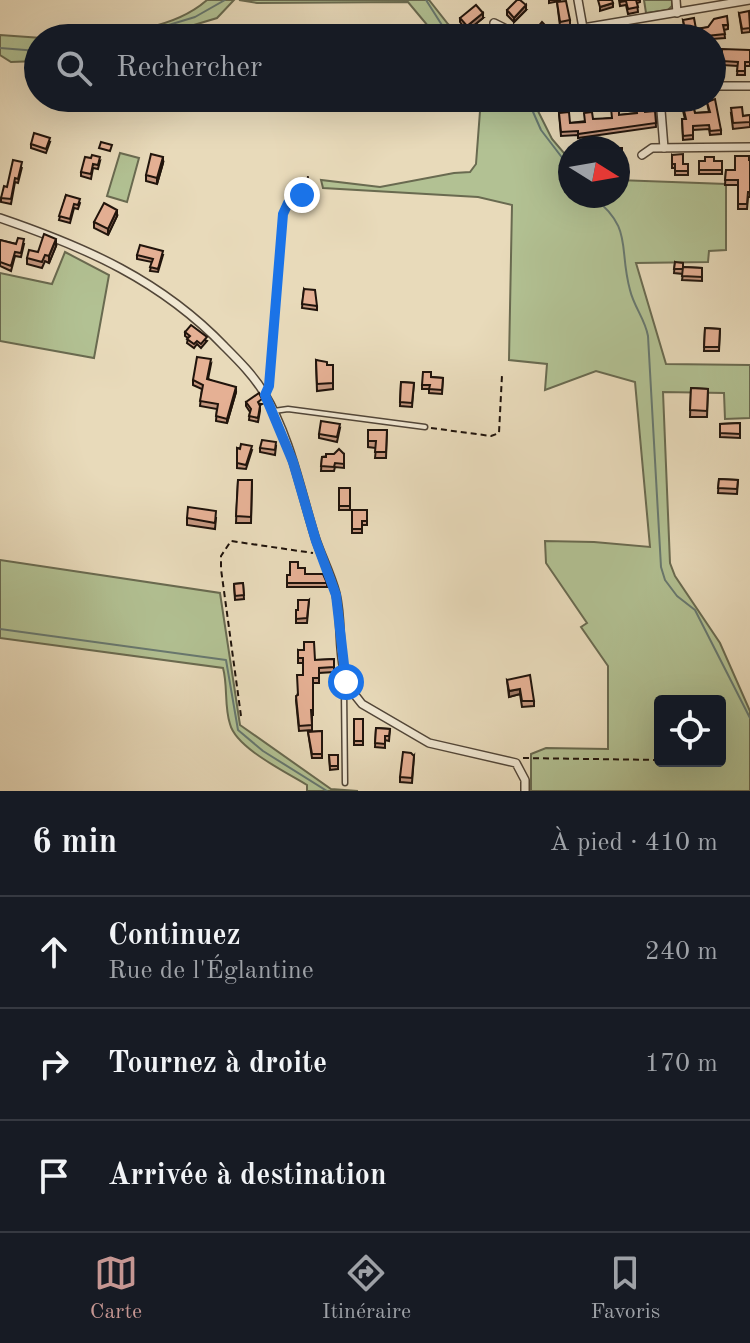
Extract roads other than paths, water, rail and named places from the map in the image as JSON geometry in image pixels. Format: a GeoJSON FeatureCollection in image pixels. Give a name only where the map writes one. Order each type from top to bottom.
{"type":"FeatureCollection","features":[{"type":"Feature","properties":{"kind":"street"},"geometry":{"type":"LineString","coordinates":[[578,0],[582,24]]}},
{"type":"Feature","properties":{"kind":"street"},"geometry":{"type":"LineString","coordinates":[[676,0],[677,13]]}},
{"type":"Feature","properties":{"kind":"street"},"geometry":{"type":"LineString","coordinates":[[608,24],[750,0]]}},
{"type":"Feature","properties":{"kind":"street"},"geometry":{"type":"LineString","coordinates":[[726,86],[750,86]]}},
{"type":"Feature","properties":{"kind":"street"},"geometry":{"type":"LineString","coordinates":[[661,112],[664,148]]}},
{"type":"Feature","properties":{"kind":"street"},"geometry":{"type":"LineString","coordinates":[[642,155],[652,148],[750,147]]}},
{"type":"Feature","properties":{"kind":"street"},"geometry":{"type":"LineString","coordinates":[[0,218],[91,252],[150,283],[207,328],[245,368],[274,411],[336,595],[346,682],[362,704],[429,743],[516,763],[525,780],[525,791]]}},
{"type":"Feature","properties":{"kind":"lane"},"geometry":{"type":"LineString","coordinates":[[265,395],[269,386],[276,305]]}},
{"type":"Feature","properties":{"kind":"lane"},"geometry":{"type":"LineString","coordinates":[[274,411],[288,409],[425,427]]}},
{"type":"Feature","properties":{"kind":"lane"},"geometry":{"type":"LineString","coordinates":[[345,783],[346,682]]}},
{"type":"Feature","properties":{"kind":"waterway"},"geometry":{"type":"LineString","coordinates":[[172,24],[195,17],[225,0]]}},
{"type":"Feature","properties":{"kind":"waterway"},"geometry":{"type":"LineString","coordinates":[[426,0],[441,24]]}},
{"type":"Feature","properties":{"kind":"waterway"},"geometry":{"type":"LineString","coordinates":[[0,48],[24,50]]}},
{"type":"Feature","properties":{"kind":"waterway"},"geometry":{"type":"LineString","coordinates":[[533,112],[541,130],[558,152]]}},
{"type":"Feature","properties":{"kind":"waterway"},"geometry":{"type":"LineString","coordinates":[[605,208],[619,229],[630,290],[648,336],[661,567],[665,580],[677,596],[695,610],[750,718]]}},
{"type":"Feature","properties":{"kind":"waterway"},"geometry":{"type":"LineString","coordinates":[[0,629],[226,660],[238,730],[263,751],[327,791]]}}]}
